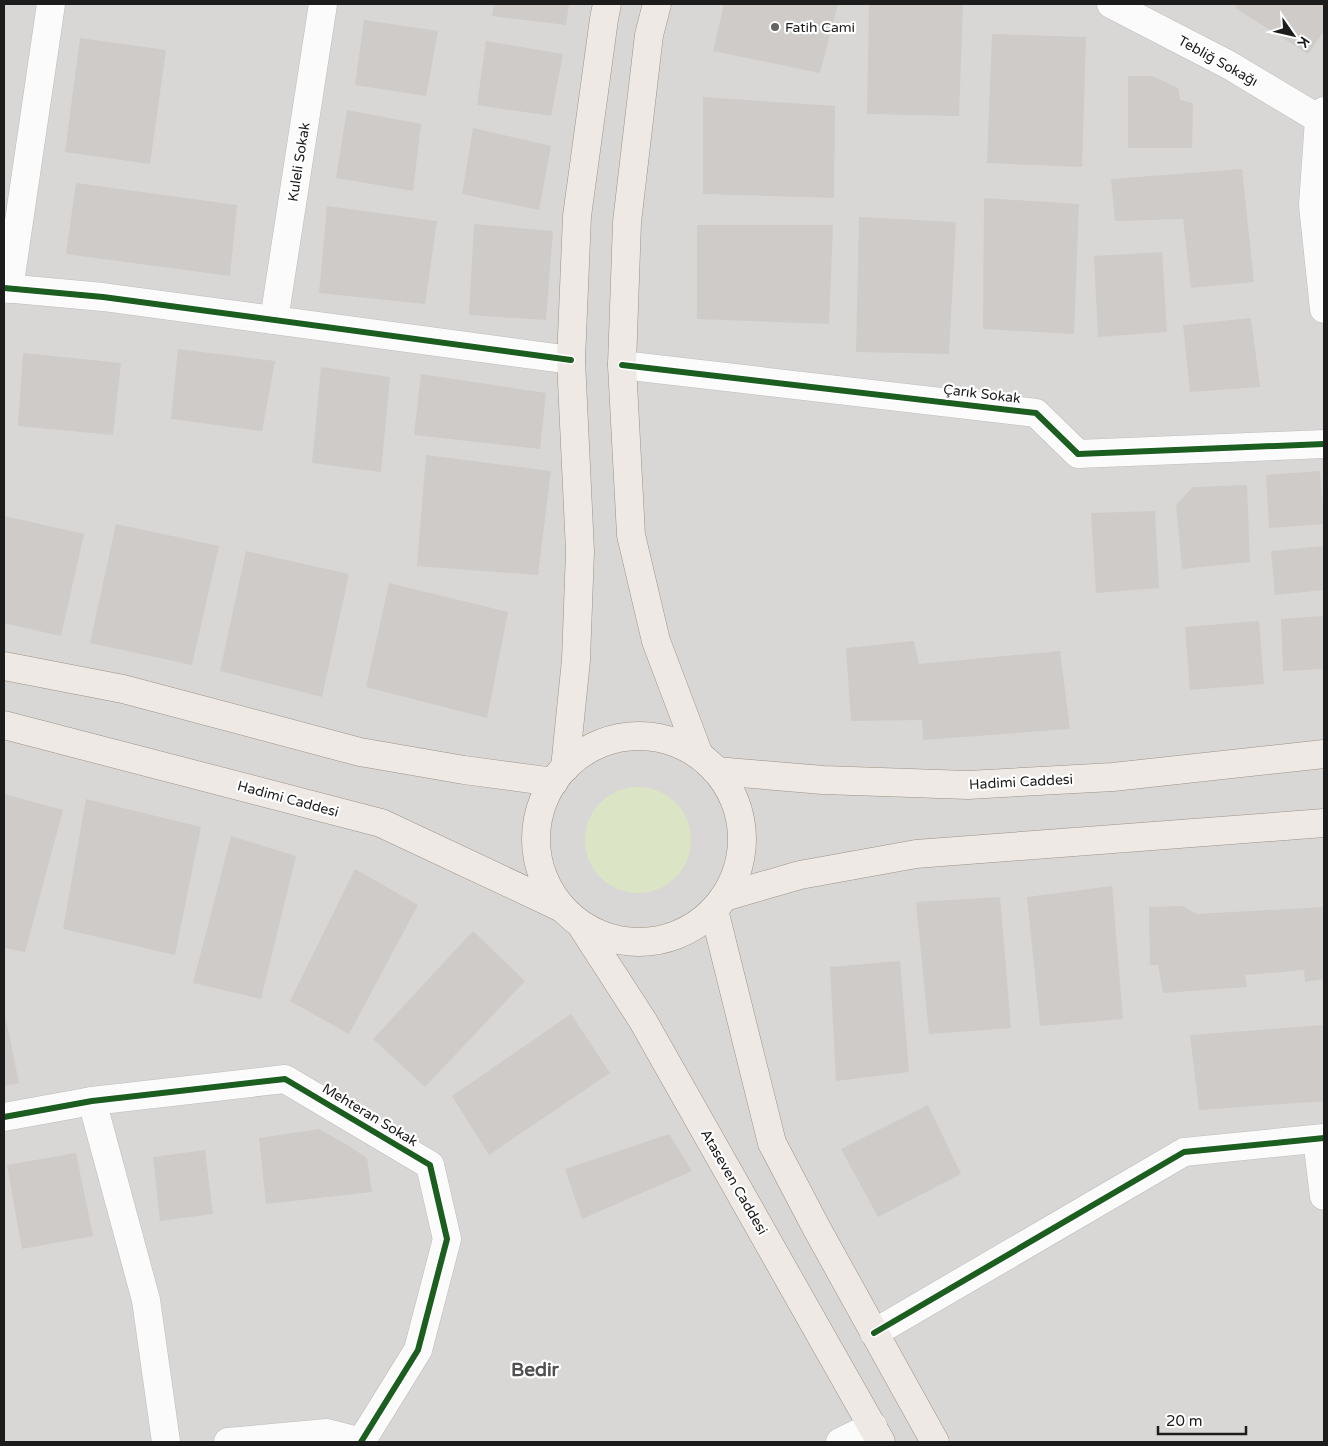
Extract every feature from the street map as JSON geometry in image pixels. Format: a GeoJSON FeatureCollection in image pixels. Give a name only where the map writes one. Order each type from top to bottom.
{"type":"FeatureCollection","features":[{"type":"Feature","properties":{"kind":"main road"},"geometry":{"type":"LineString","coordinates":[[607,4],[577,216],[571,360],[580,551],[576,660],[559,775],[539,814],[536,849],[545,882],[560,907],[581,926],[607,938],[636,943],[674,936],[691,928],[719,904],[800,875],[916,854],[1324,823]]}},
{"type":"Feature","properties":{"kind":"main road"},"geometry":{"type":"LineString","coordinates":[[657,4],[649,35],[627,222],[622,365],[631,535],[656,641],[707,763],[734,799],[742,832],[739,866],[719,904],[772,1143],[817,1229],[935,1442]]}},
{"type":"Feature","properties":{"kind":"main road"},"geometry":{"type":"LineString","coordinates":[[4,666],[124,689],[360,752],[464,770],[559,775],[588,749],[617,738],[648,737],[677,744],[707,763]]}},
{"type":"Feature","properties":{"kind":"main road","name":"Hadimi Caddesi"},"geometry":{"type":"LineString","coordinates":[[4,725],[381,822],[560,907]]}},
{"type":"Feature","properties":{"kind":"main road","name":"Hadimi Caddesi"},"geometry":{"type":"LineString","coordinates":[[707,763],[823,780],[968,785],[1113,777],[1324,754]]}},
{"type":"Feature","properties":{"kind":"main road","name":"Ataseven Caddesi"},"geometry":{"type":"LineString","coordinates":[[581,926],[643,1021],[877,1434]]}},
{"type":"Feature","properties":{"kind":"street"},"geometry":{"type":"LineString","coordinates":[[50,4],[6,288],[103,297],[571,360]]}},
{"type":"Feature","properties":{"kind":"street","name":"Kuleli Sokak"},"geometry":{"type":"LineString","coordinates":[[274,320],[323,4]]}},
{"type":"Feature","properties":{"kind":"street","name":"Tebliğ Sokağı"},"geometry":{"type":"LineString","coordinates":[[1110,4],[1229,65],[1323,118]]}},
{"type":"Feature","properties":{"kind":"street"},"geometry":{"type":"LineString","coordinates":[[1323,118],[1313,205],[1324,309]]}},
{"type":"Feature","properties":{"kind":"street","name":"Çarık Sokak"},"geometry":{"type":"LineString","coordinates":[[622,365],[1036,413],[1078,454],[1324,444]]}},
{"type":"Feature","properties":{"kind":"street","name":"Mehteran Sokak"},"geometry":{"type":"LineString","coordinates":[[4,1117],[92,1101],[285,1079],[430,1166],[447,1239],[418,1350],[362,1442]]}},
{"type":"Feature","properties":{"kind":"street"},"geometry":{"type":"LineString","coordinates":[[92,1101],[146,1300],[166,1442]]}},
{"type":"Feature","properties":{"kind":"street"},"geometry":{"type":"LineString","coordinates":[[874,1333],[1184,1152],[1321,1139],[1324,1196]]}},
{"type":"Feature","properties":{"kind":"street"},"geometry":{"type":"LineString","coordinates":[[228,1442],[327,1432],[362,1442]]}},
{"type":"Feature","properties":{"kind":"street"},"geometry":{"type":"LineString","coordinates":[[840,1442],[877,1434]]}},
{"type":"Feature","properties":{"kind":"shaded area"},"geometry":{"type":"Polygon","coordinates":[[[4,4],[1324,4],[1324,1442],[4,1442],[4,4]]]}},
{"type":"Feature","properties":{"kind":"green space"},"geometry":{"type":"Polygon","coordinates":[[[638,787],[658,791],[675,803],[687,820],[691,840],[687,860],[675,877],[658,889],[638,893],[618,889],[601,877],[589,860],[585,840],[589,820],[601,803],[618,791],[638,787]]]}},
{"type":"Feature","properties":{"kind":"building"},"geometry":{"type":"Polygon","coordinates":[[[494,4],[569,4],[566,25],[492,16],[494,4]]]}},
{"type":"Feature","properties":{"kind":"building","name":"Fatih Cami"},"geometry":{"type":"Polygon","coordinates":[[[724,4],[838,4],[820,73],[713,51],[724,4]]]}},
{"type":"Feature","properties":{"kind":"building"},"geometry":{"type":"Polygon","coordinates":[[[869,4],[963,4],[959,116],[867,114],[869,4]]]}},
{"type":"Feature","properties":{"kind":"building"},"geometry":{"type":"Polygon","coordinates":[[[1238,4],[1324,4],[1324,31],[1308,54],[1235,8],[1238,4]]]}},
{"type":"Feature","properties":{"kind":"building"},"geometry":{"type":"Polygon","coordinates":[[[364,20],[438,31],[426,96],[355,85],[364,20]]]}},
{"type":"Feature","properties":{"kind":"building"},"geometry":{"type":"Polygon","coordinates":[[[992,34],[1086,37],[1082,167],[987,163],[992,34]]]}},
{"type":"Feature","properties":{"kind":"building"},"geometry":{"type":"Polygon","coordinates":[[[80,38],[166,50],[150,164],[65,152],[80,38]]]}},
{"type":"Feature","properties":{"kind":"building"},"geometry":{"type":"Polygon","coordinates":[[[486,41],[563,54],[551,116],[477,105],[486,41]]]}},
{"type":"Feature","properties":{"kind":"building"},"geometry":{"type":"Polygon","coordinates":[[[1128,76],[1152,76],[1178,88],[1180,100],[1193,103],[1192,148],[1128,148],[1128,76]]]}},
{"type":"Feature","properties":{"kind":"building"},"geometry":{"type":"Polygon","coordinates":[[[703,97],[835,106],[834,198],[703,194],[703,97]]]}},
{"type":"Feature","properties":{"kind":"building"},"geometry":{"type":"Polygon","coordinates":[[[347,110],[421,124],[413,191],[336,178],[347,110]]]}},
{"type":"Feature","properties":{"kind":"building"},"geometry":{"type":"Polygon","coordinates":[[[473,128],[551,146],[539,210],[462,194],[473,128]]]}},
{"type":"Feature","properties":{"kind":"building"},"geometry":{"type":"Polygon","coordinates":[[[1242,169],[1254,282],[1191,288],[1183,219],[1115,221],[1111,179],[1242,169]]]}},
{"type":"Feature","properties":{"kind":"building"},"geometry":{"type":"Polygon","coordinates":[[[76,183],[237,205],[230,276],[66,254],[76,183]]]}},
{"type":"Feature","properties":{"kind":"building"},"geometry":{"type":"Polygon","coordinates":[[[984,198],[1079,204],[1074,334],[983,329],[984,198]]]}},
{"type":"Feature","properties":{"kind":"building"},"geometry":{"type":"Polygon","coordinates":[[[327,206],[437,221],[425,304],[319,293],[327,206]]]}},
{"type":"Feature","properties":{"kind":"building"},"geometry":{"type":"Polygon","coordinates":[[[859,217],[956,222],[949,354],[856,352],[859,217]]]}},
{"type":"Feature","properties":{"kind":"building"},"geometry":{"type":"Polygon","coordinates":[[[474,224],[553,231],[546,320],[469,315],[474,224]]]}},
{"type":"Feature","properties":{"kind":"building"},"geometry":{"type":"Polygon","coordinates":[[[697,225],[833,225],[829,324],[697,319],[697,225]]]}},
{"type":"Feature","properties":{"kind":"building"},"geometry":{"type":"Polygon","coordinates":[[[1162,252],[1167,332],[1098,337],[1094,256],[1162,252]]]}},
{"type":"Feature","properties":{"kind":"building"},"geometry":{"type":"Polygon","coordinates":[[[1251,318],[1260,387],[1190,392],[1183,325],[1251,318]]]}},
{"type":"Feature","properties":{"kind":"building"},"geometry":{"type":"Polygon","coordinates":[[[178,349],[275,361],[262,431],[171,419],[178,349]]]}},
{"type":"Feature","properties":{"kind":"building"},"geometry":{"type":"Polygon","coordinates":[[[23,353],[121,363],[113,435],[18,426],[23,353]]]}},
{"type":"Feature","properties":{"kind":"building"},"geometry":{"type":"Polygon","coordinates":[[[321,367],[390,377],[381,472],[312,463],[321,367]]]}},
{"type":"Feature","properties":{"kind":"building"},"geometry":{"type":"Polygon","coordinates":[[[421,374],[546,393],[540,449],[414,435],[421,374]]]}},
{"type":"Feature","properties":{"kind":"building"},"geometry":{"type":"Polygon","coordinates":[[[426,455],[551,471],[538,575],[417,566],[426,455]]]}},
{"type":"Feature","properties":{"kind":"building"},"geometry":{"type":"Polygon","coordinates":[[[1320,471],[1324,524],[1269,528],[1266,475],[1320,471]]]}},
{"type":"Feature","properties":{"kind":"building"},"geometry":{"type":"Polygon","coordinates":[[[1247,485],[1250,562],[1182,569],[1176,505],[1193,487],[1247,485]]]}},
{"type":"Feature","properties":{"kind":"building"},"geometry":{"type":"Polygon","coordinates":[[[1155,511],[1159,588],[1096,593],[1091,513],[1155,511]]]}},
{"type":"Feature","properties":{"kind":"building"},"geometry":{"type":"Polygon","coordinates":[[[4,516],[84,534],[61,636],[4,623],[4,516]]]}},
{"type":"Feature","properties":{"kind":"building"},"geometry":{"type":"Polygon","coordinates":[[[116,524],[219,546],[192,665],[90,643],[116,524]]]}},
{"type":"Feature","properties":{"kind":"building"},"geometry":{"type":"Polygon","coordinates":[[[1324,546],[1324,590],[1275,595],[1271,551],[1324,546]]]}},
{"type":"Feature","properties":{"kind":"building"},"geometry":{"type":"Polygon","coordinates":[[[246,551],[349,574],[322,697],[220,671],[246,551]]]}},
{"type":"Feature","properties":{"kind":"building"},"geometry":{"type":"Polygon","coordinates":[[[389,583],[508,612],[487,718],[366,687],[389,583]]]}},
{"type":"Feature","properties":{"kind":"building"},"geometry":{"type":"Polygon","coordinates":[[[1324,616],[1324,669],[1283,671],[1281,619],[1324,616]]]}},
{"type":"Feature","properties":{"kind":"building"},"geometry":{"type":"Polygon","coordinates":[[[1259,621],[1264,684],[1190,690],[1185,627],[1259,621]]]}},
{"type":"Feature","properties":{"kind":"building"},"geometry":{"type":"Polygon","coordinates":[[[914,641],[919,664],[1060,651],[1070,729],[923,740],[922,720],[851,721],[846,648],[914,641]]]}},
{"type":"Feature","properties":{"kind":"building"},"geometry":{"type":"Polygon","coordinates":[[[4,794],[63,810],[25,952],[4,948],[4,794]]]}},
{"type":"Feature","properties":{"kind":"building"},"geometry":{"type":"Polygon","coordinates":[[[86,799],[201,827],[175,955],[63,929],[86,799]]]}},
{"type":"Feature","properties":{"kind":"building"},"geometry":{"type":"Polygon","coordinates":[[[231,836],[296,856],[261,999],[193,983],[231,836]]]}},
{"type":"Feature","properties":{"kind":"building"},"geometry":{"type":"Polygon","coordinates":[[[355,869],[418,905],[349,1034],[290,1001],[355,869]]]}},
{"type":"Feature","properties":{"kind":"building"},"geometry":{"type":"Polygon","coordinates":[[[1112,886],[1123,1019],[1040,1026],[1027,897],[1112,886]]]}},
{"type":"Feature","properties":{"kind":"building"},"geometry":{"type":"Polygon","coordinates":[[[1000,897],[1011,1028],[929,1034],[916,902],[1000,897]]]}},
{"type":"Feature","properties":{"kind":"building"},"geometry":{"type":"Polygon","coordinates":[[[1183,906],[1197,914],[1324,907],[1324,979],[1305,982],[1304,970],[1245,975],[1247,987],[1163,993],[1158,965],[1150,965],[1149,907],[1183,906]]]}},
{"type":"Feature","properties":{"kind":"building"},"geometry":{"type":"Polygon","coordinates":[[[473,931],[525,981],[425,1087],[373,1039],[473,931]]]}},
{"type":"Feature","properties":{"kind":"building"},"geometry":{"type":"Polygon","coordinates":[[[900,961],[909,1072],[836,1081],[830,967],[900,961]]]}},
{"type":"Feature","properties":{"kind":"building"},"geometry":{"type":"Polygon","coordinates":[[[4,1010],[19,1083],[4,1086],[4,1010]]]}},
{"type":"Feature","properties":{"kind":"building"},"geometry":{"type":"Polygon","coordinates":[[[571,1014],[610,1073],[489,1155],[452,1096],[571,1014]]]}},
{"type":"Feature","properties":{"kind":"building"},"geometry":{"type":"Polygon","coordinates":[[[1324,1025],[1324,1101],[1199,1110],[1190,1035],[1324,1025]]]}},
{"type":"Feature","properties":{"kind":"building"},"geometry":{"type":"Polygon","coordinates":[[[928,1105],[961,1174],[878,1217],[841,1149],[928,1105]]]}},
{"type":"Feature","properties":{"kind":"building"},"geometry":{"type":"Polygon","coordinates":[[[319,1129],[367,1158],[372,1192],[266,1204],[259,1138],[319,1129]]]}},
{"type":"Feature","properties":{"kind":"building"},"geometry":{"type":"Polygon","coordinates":[[[669,1134],[692,1171],[582,1219],[565,1169],[669,1134]]]}},
{"type":"Feature","properties":{"kind":"building"},"geometry":{"type":"Polygon","coordinates":[[[205,1150],[213,1214],[160,1221],[153,1157],[205,1150]]]}},
{"type":"Feature","properties":{"kind":"building"},"geometry":{"type":"Polygon","coordinates":[[[76,1153],[93,1236],[22,1249],[7,1165],[76,1153]]]}},
{"type":"Feature","properties":{"kind":"cycle path"},"geometry":{"type":"LineString","coordinates":[[4,288],[103,297],[571,360]]}},
{"type":"Feature","properties":{"kind":"cycle path"},"geometry":{"type":"LineString","coordinates":[[622,365],[1036,413],[1078,454],[1324,444]]}},
{"type":"Feature","properties":{"kind":"cycle path"},"geometry":{"type":"LineString","coordinates":[[4,1117],[92,1101],[285,1079],[430,1165],[447,1239],[418,1350],[361,1442]]}},
{"type":"Feature","properties":{"kind":"cycle path"},"geometry":{"type":"LineString","coordinates":[[874,1333],[1184,1152],[1324,1138]]}},
{"type":"Feature","properties":{"kind":"place","name":"Fatih Cami"},"geometry":{"type":"Point","coordinates":[775,27]}},
{"type":"Feature","properties":{"kind":"district","name":"Bedir"},"geometry":{"type":"Point","coordinates":[535,1370]}}]}
